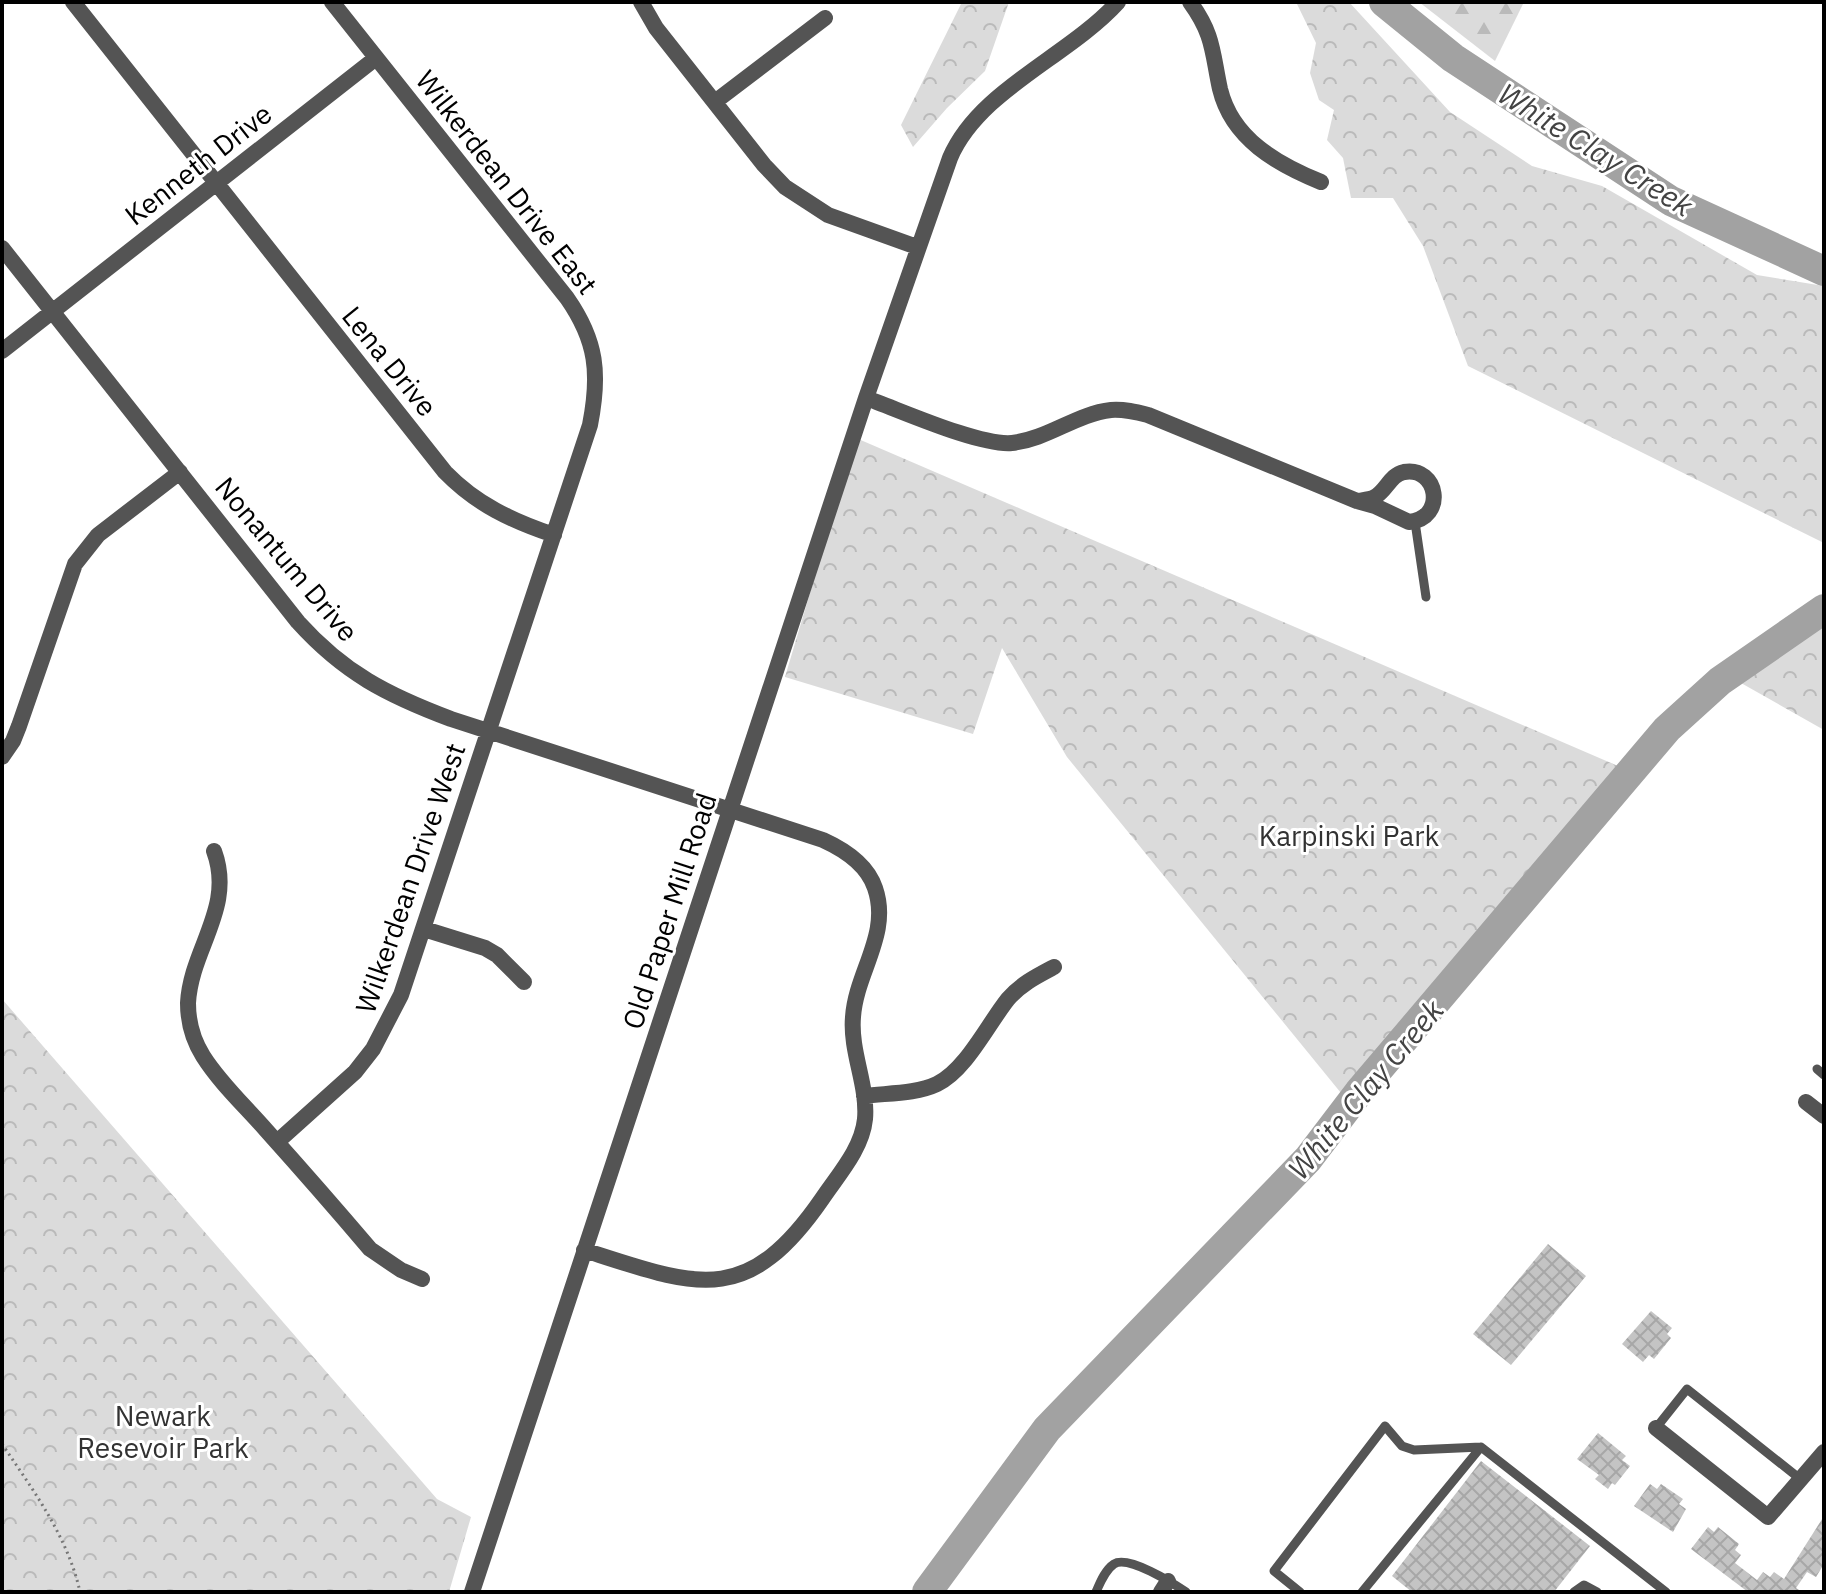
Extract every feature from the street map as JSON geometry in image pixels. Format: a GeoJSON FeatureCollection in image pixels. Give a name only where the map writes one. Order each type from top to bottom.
{"type":"FeatureCollection","features":[{"type":"Feature","properties":{"kind":"street","name":"Lena Drive"},"geometry":{"type":"LineString","coordinates":[[73,2],[451,478],[487,507],[554,535]]}},
{"type":"Feature","properties":{"kind":"street","name":"Wilkerdean Drive East"},"geometry":{"type":"LineString","coordinates":[[332,2],[567,298],[580,316],[595,359],[595,402],[590,425],[489,731]]}},
{"type":"Feature","properties":{"kind":"street"},"geometry":{"type":"LineString","coordinates":[[641,2],[656,28],[764,165],[785,187],[805,202],[859,228],[917,247]]}},
{"type":"Feature","properties":{"kind":"street","name":"Old Paper Mill Road"},"geometry":{"type":"LineString","coordinates":[[472,1592],[866,398],[950,158],[967,127],[988,106],[1085,34],[1118,2]]}},
{"type":"Feature","properties":{"kind":"street"},"geometry":{"type":"LineString","coordinates":[[1190,2],[1204,21],[1212,41],[1221,91],[1241,130],[1255,146],[1276,161],[1321,182]]}},
{"type":"Feature","properties":{"kind":"street"},"geometry":{"type":"LineString","coordinates":[[716,101],[825,18]]}},
{"type":"Feature","properties":{"kind":"street","name":"Kenneth Drive"},"geometry":{"type":"LineString","coordinates":[[2,351],[376,58]]}},
{"type":"Feature","properties":{"kind":"street","name":"Nonantum Drive"},"geometry":{"type":"LineString","coordinates":[[2,248],[298,622],[334,658],[373,686],[489,731],[823,840],[852,856],[874,884],[880,904],[876,938],[853,1011],[853,1044],[864,1096]]}},
{"type":"Feature","properties":{"kind":"street"},"geometry":{"type":"LineString","coordinates":[[866,398],[973,436],[1008,443],[1043,436],[1093,414],[1112,410],[1138,413],[1168,421],[1357,501],[1375,506],[1400,520],[1415,522],[1426,515],[1434,500],[1429,481],[1412,472],[1397,475],[1378,495],[1357,501]]}},
{"type":"Feature","properties":{"kind":"street"},"geometry":{"type":"LineString","coordinates":[[2,757],[19,726],[75,564],[98,535],[180,472]]}},
{"type":"Feature","properties":{"kind":"street","name":"Wilkerdean Drive West"},"geometry":{"type":"LineString","coordinates":[[277,1142],[333,1094],[373,1049],[401,995],[489,731]]}},
{"type":"Feature","properties":{"kind":"street"},"geometry":{"type":"LineString","coordinates":[[214,851],[222,884],[188,1003],[190,1023],[203,1056],[370,1249],[401,1270],[422,1279]]}},
{"type":"Feature","properties":{"kind":"street"},"geometry":{"type":"LineString","coordinates":[[424,929],[485,948],[497,955],[524,982]]}},
{"type":"Feature","properties":{"kind":"street"},"geometry":{"type":"LineString","coordinates":[[584,1250],[686,1280],[724,1278],[760,1264],[792,1240],[851,1156],[865,1120],[864,1096],[938,1084],[960,1064],[1010,997],[1024,984],[1054,967]]}},
{"type":"Feature","properties":{"kind":"street"},"geometry":{"type":"LineString","coordinates":[[1806,1102],[1824,1116]]}},
{"type":"Feature","properties":{"kind":"street"},"geometry":{"type":"LineString","coordinates":[[1656,1428],[1768,1517],[1824,1452]]}},
{"type":"Feature","properties":{"kind":"lane"},"geometry":{"type":"LineString","coordinates":[[1415,522],[1426,597]]}},
{"type":"Feature","properties":{"kind":"lane"},"geometry":{"type":"LineString","coordinates":[[1656,1428],[1687,1389],[1799,1478]]}},
{"type":"Feature","properties":{"kind":"lane"},"geometry":{"type":"LineString","coordinates":[[1300,1592],[1274,1571],[1385,1426],[1402,1446],[1414,1450],[1481,1447],[1666,1592]]}},
{"type":"Feature","properties":{"kind":"lane"},"geometry":{"type":"LineString","coordinates":[[1362,1592],[1481,1447]]}},
{"type":"Feature","properties":{"kind":"lane"},"geometry":{"type":"LineString","coordinates":[[1096,1592],[1112,1565],[1122,1562],[1133,1564],[1164,1587],[1186,1592]]}},
{"type":"Feature","properties":{"kind":"lane"},"geometry":{"type":"LineString","coordinates":[[1574,1592],[1584,1585],[1597,1592]]}},
{"type":"Feature","properties":{"kind":"path"},"geometry":{"type":"LineString","coordinates":[[2,1444],[43,1504],[68,1555],[80,1592]]}},
{"type":"Feature","properties":{"kind":"green space"},"geometry":{"type":"Polygon","coordinates":[[[962,2],[1009,2],[985,71],[913,147],[901,125],[962,2]]]}},
{"type":"Feature","properties":{"kind":"green space"},"geometry":{"type":"Polygon","coordinates":[[[1296,2],[1349,2],[1450,112],[1532,166],[1602,186],[1757,275],[1824,286],[1824,543],[1468,366],[1423,246],[1393,198],[1351,198],[1343,158],[1327,140],[1334,110],[1319,100],[1310,73],[1316,43],[1296,2]]]}},
{"type":"Feature","properties":{"kind":"green space"},"geometry":{"type":"Polygon","coordinates":[[[1419,2],[1524,2],[1495,61],[1419,2]]]}},
{"type":"Feature","properties":{"kind":"green space","name":"Karpinski Park"},"geometry":{"type":"Polygon","coordinates":[[[856,438],[1618,766],[1499,920],[1464,961],[1407,1014],[1353,1083],[1341,1093],[1067,757],[1002,648],[973,734],[785,677],[856,438]]]}},
{"type":"Feature","properties":{"kind":"green space"},"geometry":{"type":"Polygon","coordinates":[[[1824,623],[1824,730],[1741,683],[1824,623]]]}},
{"type":"Feature","properties":{"kind":"green space","name":"Newark Resevoir Park"},"geometry":{"type":"Polygon","coordinates":[[[2,999],[437,1499],[471,1517],[449,1592],[2,1592],[2,999]]]}},
{"type":"Feature","properties":{"kind":"building"},"geometry":{"type":"Polygon","coordinates":[[[1548,1244],[1586,1276],[1511,1365],[1473,1334],[1548,1244]]]}},
{"type":"Feature","properties":{"kind":"building"},"geometry":{"type":"Polygon","coordinates":[[[1651,1311],[1672,1328],[1667,1334],[1671,1338],[1654,1359],[1649,1355],[1643,1362],[1622,1344],[1651,1311]]]}},
{"type":"Feature","properties":{"kind":"building"},"geometry":{"type":"Polygon","coordinates":[[[1598,1433],[1626,1456],[1622,1460],[1630,1466],[1608,1489],[1595,1479],[1599,1475],[1577,1459],[1598,1433]]]}},
{"type":"Feature","properties":{"kind":"building"},"geometry":{"type":"Polygon","coordinates":[[[1481,1461],[1590,1546],[1554,1592],[1412,1592],[1392,1576],[1481,1461]]]}},
{"type":"Feature","properties":{"kind":"building"},"geometry":{"type":"Polygon","coordinates":[[[1650,1484],[1657,1489],[1661,1484],[1683,1499],[1679,1504],[1686,1509],[1673,1532],[1634,1506],[1650,1484]]]}},
{"type":"Feature","properties":{"kind":"building"},"geometry":{"type":"Polygon","coordinates":[[[1824,1516],[1824,1564],[1816,1577],[1807,1572],[1796,1588],[1802,1592],[1748,1592],[1691,1549],[1708,1527],[1714,1532],[1718,1527],[1739,1544],[1735,1550],[1741,1555],[1735,1563],[1757,1580],[1763,1572],[1770,1577],[1774,1572],[1784,1579],[1824,1516]]]}},
{"type":"Feature","properties":{"kind":"waterway","name":"White Clay Creek"},"geometry":{"type":"LineString","coordinates":[[1384,2],[1453,58],[1671,201],[1824,271]]}},
{"type":"Feature","properties":{"kind":"waterway","name":"White Clay Creek"},"geometry":{"type":"LineString","coordinates":[[927,1592],[1047,1429],[1308,1159],[1359,1092],[1667,729],[1720,681],[1824,609]]}}]}
